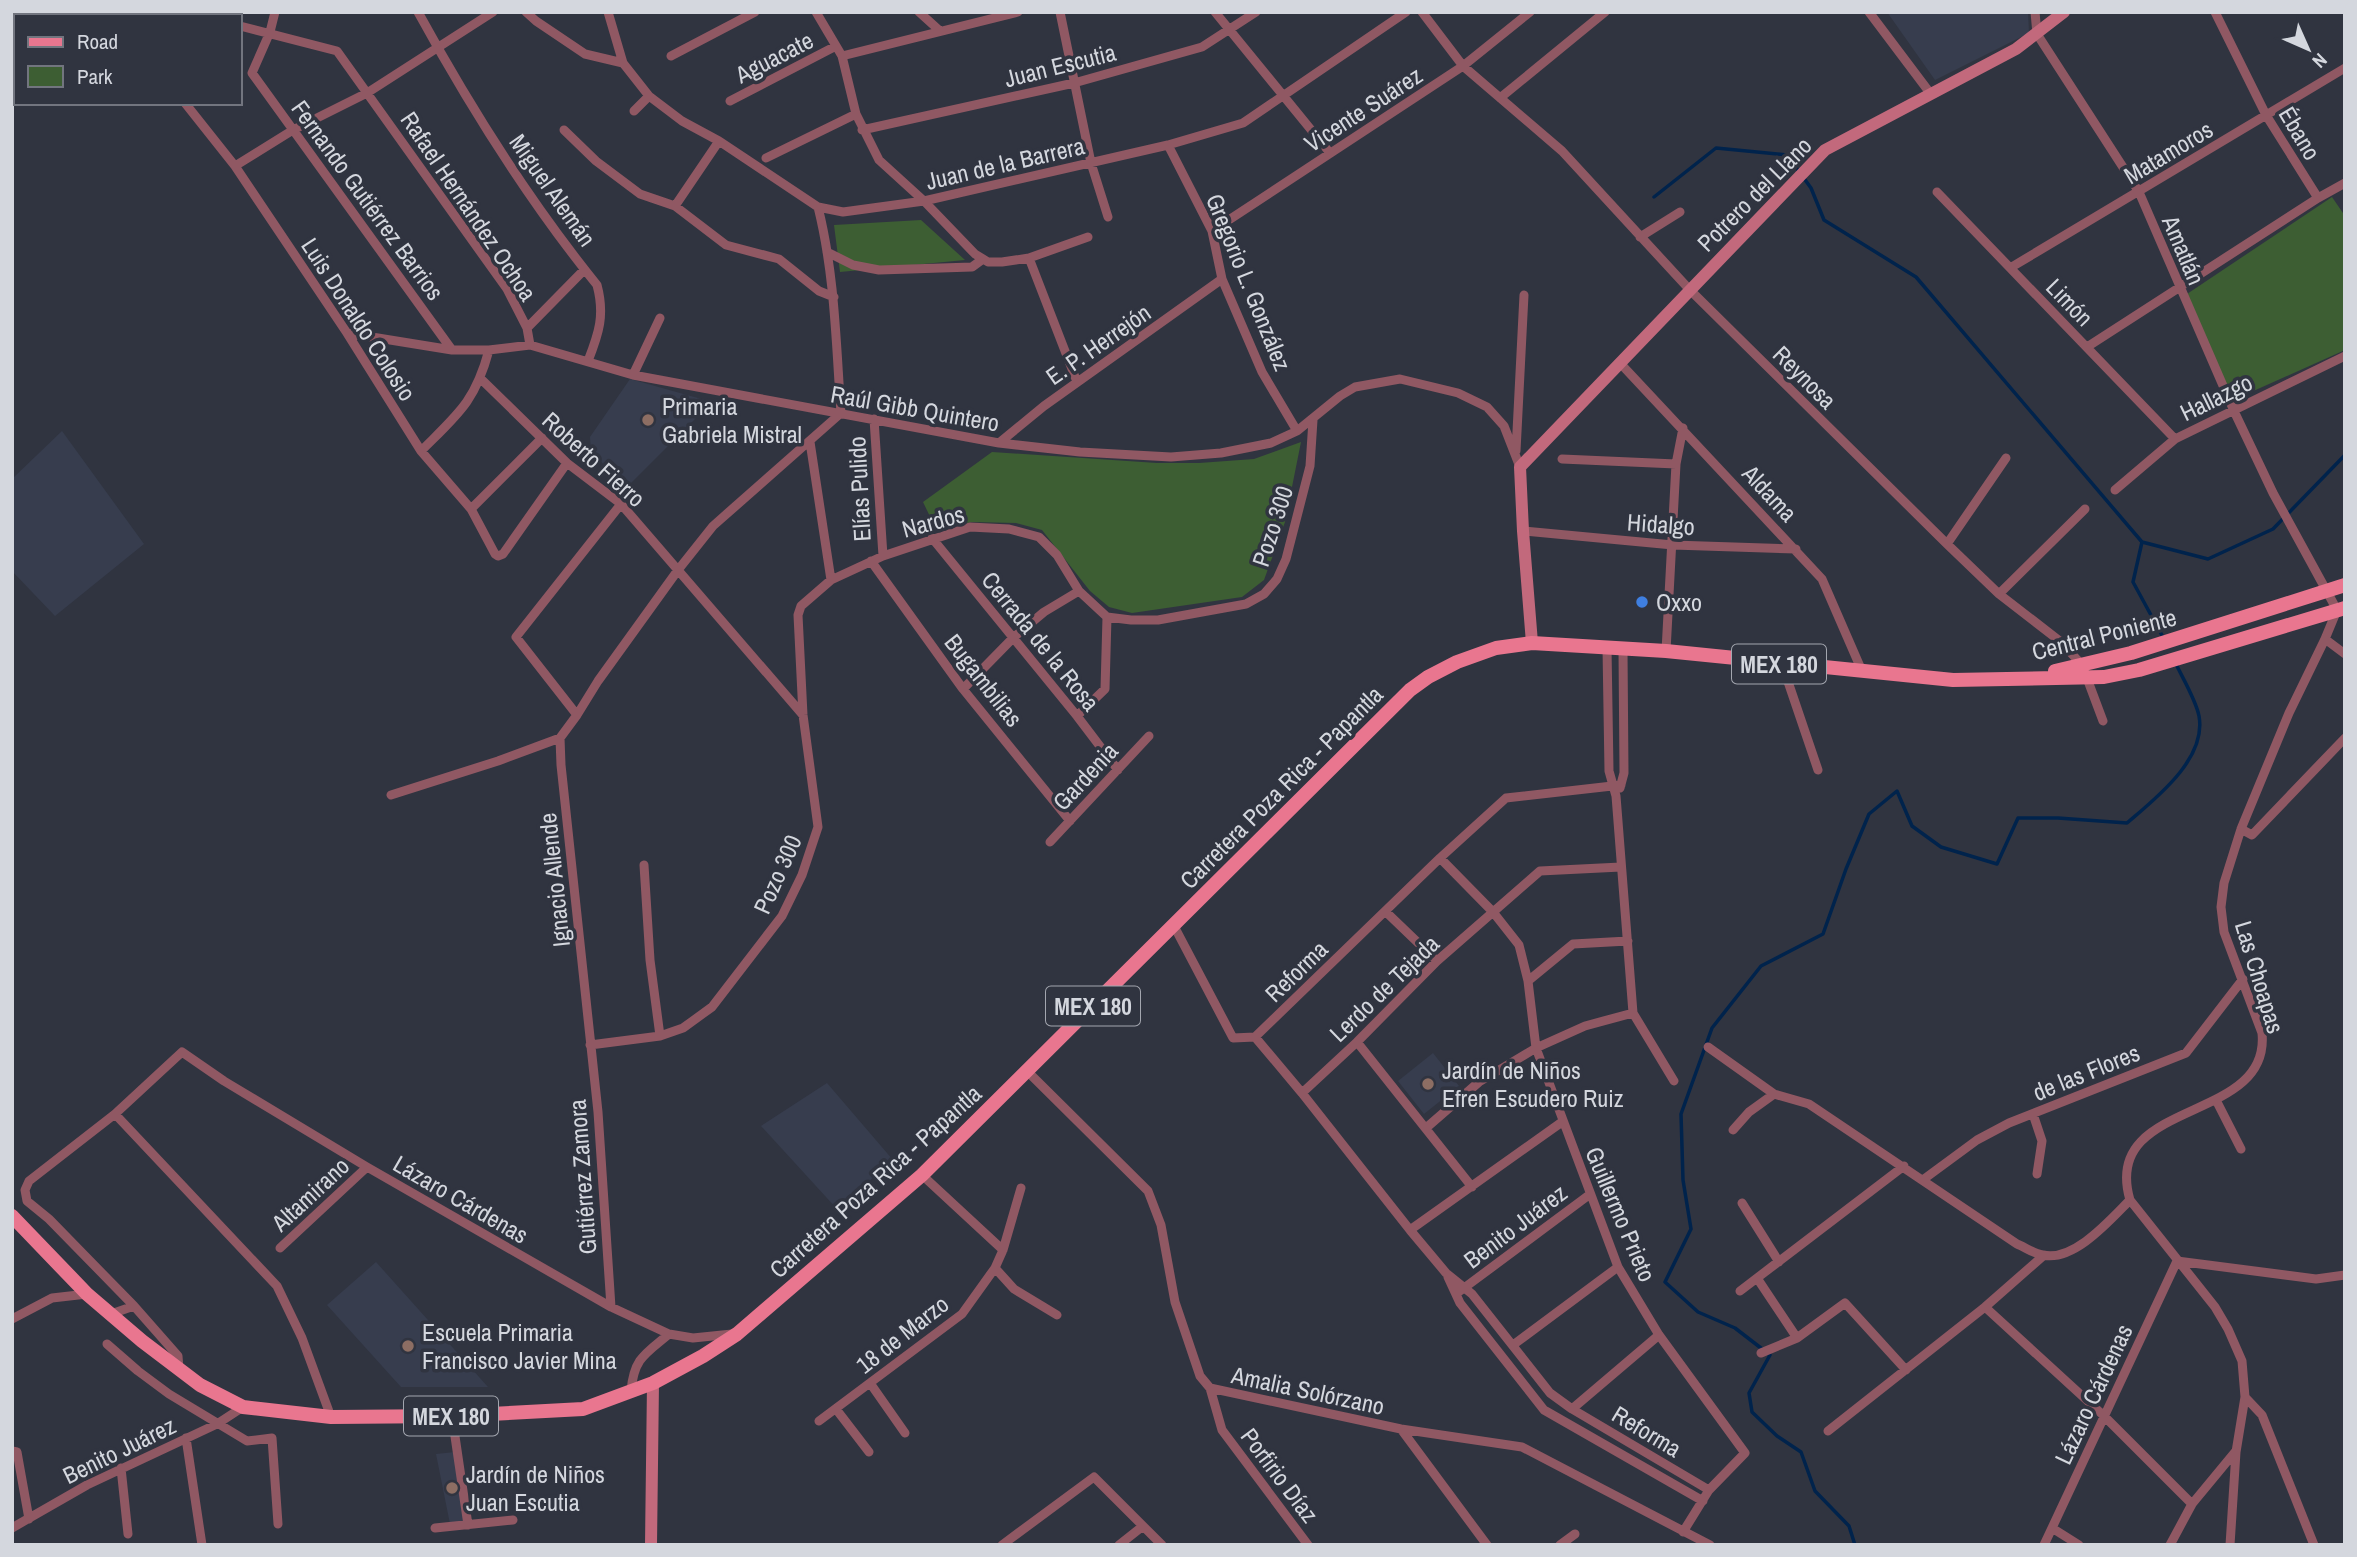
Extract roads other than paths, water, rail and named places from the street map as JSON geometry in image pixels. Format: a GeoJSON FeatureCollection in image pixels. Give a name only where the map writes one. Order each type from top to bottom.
{"type":"FeatureCollection","features":[{"type":"Feature","properties":{"kind":"main road","name":"Central Poniente"},"geometry":{"type":"LineString","coordinates":[[2085,671],[2131,653],[2345,585]]}},
{"type":"Feature","properties":{"kind":"main road","name":"Central Poniente"},"geometry":{"type":"LineString","coordinates":[[2026,677],[2085,671],[2139,670],[2341,609]]}},
{"type":"Feature","properties":{"kind":"main road","name":"Carretera Poza Rica - Papantla"},"geometry":{"type":"LineString","coordinates":[[12,1216],[87,1294],[111,1314],[200,1385],[243,1407],[331,1416],[452,1416],[583,1409],[653,1383],[737,1334],[922,1175],[1410,690],[1457,662],[1496,648],[1532,643],[1666,652],[1953,680],[2026,677]]}},
{"type":"Feature","properties":{"kind":"street"},"geometry":{"type":"LineString","coordinates":[[270,32],[275,12]]}},
{"type":"Feature","properties":{"kind":"street","name":"Miguel Alemán"},"geometry":{"type":"LineString","coordinates":[[418,12],[514,172],[597,285],[602,306],[597,338],[588,361]]}},
{"type":"Feature","properties":{"kind":"street"},"geometry":{"type":"LineString","coordinates":[[236,166],[293,130],[367,93],[493,12]]}},
{"type":"Feature","properties":{"kind":"street"},"geometry":{"type":"LineString","coordinates":[[526,12],[585,54],[623,63],[608,12]]}},
{"type":"Feature","properties":{"kind":"street"},"geometry":{"type":"LineString","coordinates":[[671,56],[755,12]]}},
{"type":"Feature","properties":{"kind":"street"},"geometry":{"type":"LineString","coordinates":[[816,12],[842,57],[856,114],[879,160],[924,201],[975,254],[988,262],[1029,258],[1088,237]]}},
{"type":"Feature","properties":{"kind":"street"},"geometry":{"type":"LineString","coordinates":[[919,12],[940,31]]}},
{"type":"Feature","properties":{"kind":"street"},"geometry":{"type":"LineString","coordinates":[[842,57],[1018,12]]}},
{"type":"Feature","properties":{"kind":"street"},"geometry":{"type":"LineString","coordinates":[[1060,12],[1091,163],[1108,217]]}},
{"type":"Feature","properties":{"kind":"street"},"geometry":{"type":"LineString","coordinates":[[1215,12],[1330,153]]}},
{"type":"Feature","properties":{"kind":"street","name":"Juan Escutia"},"geometry":{"type":"LineString","coordinates":[[862,130],[1074,83],[1202,47],[1256,12]]}},
{"type":"Feature","properties":{"kind":"street","name":"Juan de la Barrera"},"geometry":{"type":"LineString","coordinates":[[623,63],[649,96],[682,121],[719,141],[818,207],[843,212],[924,201],[1168,145],[1243,123],[1406,12]]}},
{"type":"Feature","properties":{"kind":"street","name":"Reynosa"},"geometry":{"type":"LineString","coordinates":[[1422,12],[1463,66],[1562,151],[1689,289],[1947,544],[1999,594],[2061,642],[2085,671]]}},
{"type":"Feature","properties":{"kind":"street","name":"Vicente Suárez"},"geometry":{"type":"LineString","coordinates":[[1212,231],[1463,66],[1530,12]]}},
{"type":"Feature","properties":{"kind":"street"},"geometry":{"type":"LineString","coordinates":[[1500,97],[1605,12]]}},
{"type":"Feature","properties":{"kind":"street"},"geometry":{"type":"LineString","coordinates":[[1868,12],[1930,93]]}},
{"type":"Feature","properties":{"kind":"street"},"geometry":{"type":"LineString","coordinates":[[2035,12],[2037,34]]}},
{"type":"Feature","properties":{"kind":"street","name":"Potrero del Llano"},"geometry":{"type":"LineString","coordinates":[[1520,467],[1825,150],[2016,49],[2064,12]]}},
{"type":"Feature","properties":{"kind":"street","name":"Ébano"},"geometry":{"type":"LineString","coordinates":[[2215,12],[2266,115],[2318,198]]}},
{"type":"Feature","properties":{"kind":"street"},"geometry":{"type":"LineString","coordinates":[[242,26],[337,51],[367,93]]}},
{"type":"Feature","properties":{"kind":"street","name":"Fernando Gutiérrez Barrios"},"geometry":{"type":"LineString","coordinates":[[270,32],[252,73],[452,350]]}},
{"type":"Feature","properties":{"kind":"street","name":"Amatlán"},"geometry":{"type":"LineString","coordinates":[[2037,34],[2139,192],[2234,411],[2273,493],[2325,591]]}},
{"type":"Feature","properties":{"kind":"street","name":"Aguacate"},"geometry":{"type":"LineString","coordinates":[[730,101],[836,46]]}},
{"type":"Feature","properties":{"kind":"street","name":"Matamoros"},"geometry":{"type":"LineString","coordinates":[[2010,268],[2345,68]]}},
{"type":"Feature","properties":{"kind":"street","name":"Rafael Hernández Ochoa"},"geometry":{"type":"LineString","coordinates":[[367,93],[507,289],[527,328],[530,345]]}},
{"type":"Feature","properties":{"kind":"street"},"geometry":{"type":"LineString","coordinates":[[634,111],[649,96]]}},
{"type":"Feature","properties":{"kind":"street","name":"Luis Donaldo Colosio"},"geometry":{"type":"LineString","coordinates":[[188,105],[236,166],[347,333],[421,451],[471,509],[495,554],[503,554],[567,463]]}},
{"type":"Feature","properties":{"kind":"street"},"geometry":{"type":"LineString","coordinates":[[766,158],[856,114]]}},
{"type":"Feature","properties":{"kind":"street"},"geometry":{"type":"LineString","coordinates":[[564,130],[596,161],[640,194],[675,206],[726,245],[779,260],[819,291],[834,297]]}},
{"type":"Feature","properties":{"kind":"street"},"geometry":{"type":"LineString","coordinates":[[675,206],[719,141]]}},
{"type":"Feature","properties":{"kind":"street","name":"Gregorio L. González"},"geometry":{"type":"LineString","coordinates":[[1168,145],[1212,231],[1222,279],[1262,372],[1297,431]]}},
{"type":"Feature","properties":{"kind":"street"},"geometry":{"type":"LineString","coordinates":[[2087,347],[2345,183]]}},
{"type":"Feature","properties":{"kind":"street","name":"Limón"},"geometry":{"type":"LineString","coordinates":[[1937,192],[2175,439]]}},
{"type":"Feature","properties":{"kind":"street"},"geometry":{"type":"LineString","coordinates":[[391,795],[560,738],[597,681],[713,526],[841,413],[834,297],[818,207]]}},
{"type":"Feature","properties":{"kind":"street"},"geometry":{"type":"LineString","coordinates":[[1640,237],[1680,212]]}},
{"type":"Feature","properties":{"kind":"street"},"geometry":{"type":"LineString","coordinates":[[827,252],[853,265],[879,270],[972,267],[982,259]]}},
{"type":"Feature","properties":{"kind":"street"},"geometry":{"type":"LineString","coordinates":[[1029,258],[1077,383]]}},
{"type":"Feature","properties":{"kind":"street"},"geometry":{"type":"LineString","coordinates":[[527,328],[584,270]]}},
{"type":"Feature","properties":{"kind":"street","name":"E. P. Herrejón"},"geometry":{"type":"LineString","coordinates":[[999,443],[1044,406],[1222,279]]}},
{"type":"Feature","properties":{"kind":"street"},"geometry":{"type":"LineString","coordinates":[[1516,453],[1524,295]]}},
{"type":"Feature","properties":{"kind":"street"},"geometry":{"type":"LineString","coordinates":[[634,375],[660,318]]}},
{"type":"Feature","properties":{"kind":"street"},"geometry":{"type":"LineString","coordinates":[[347,333],[452,350],[489,350],[530,345]]}},
{"type":"Feature","properties":{"kind":"street","name":"Raúl Gibb Quintero"},"geometry":{"type":"LineString","coordinates":[[530,345],[634,375],[999,443],[1080,452],[1171,457],[1234,451],[1271,443],[1297,431]]}},
{"type":"Feature","properties":{"kind":"street"},"geometry":{"type":"LineString","coordinates":[[421,451],[465,407],[481,379],[489,350]]}},
{"type":"Feature","properties":{"kind":"street","name":"Hallazgo"},"geometry":{"type":"LineString","coordinates":[[2115,489],[2175,439],[2345,356]]}},
{"type":"Feature","properties":{"kind":"street","name":"Aldama"},"geometry":{"type":"LineString","coordinates":[[1620,363],[1822,579],[1862,671]]}},
{"type":"Feature","properties":{"kind":"street","name":"Roberto Fierro"},"geometry":{"type":"LineString","coordinates":[[481,379],[567,463],[621,504],[803,715]]}},
{"type":"Feature","properties":{"kind":"street"},"geometry":{"type":"LineString","coordinates":[[1297,431],[1355,387],[1400,379],[1458,393],[1486,407],[1504,426],[1520,467],[1522,531],[1532,643]]}},
{"type":"Feature","properties":{"kind":"street","name":"Elías Pulido"},"geometry":{"type":"LineString","coordinates":[[874,419],[883,556]]}},
{"type":"Feature","properties":{"kind":"street","name":"Pozo 300"},"geometry":{"type":"LineString","coordinates":[[1107,617],[1158,620],[1245,604],[1264,594],[1277,579],[1286,559],[1310,466],[1313,420]]}},
{"type":"Feature","properties":{"kind":"street"},"geometry":{"type":"LineString","coordinates":[[1666,652],[1676,464],[1682,428]]}},
{"type":"Feature","properties":{"kind":"street"},"geometry":{"type":"LineString","coordinates":[[471,509],[542,438]]}},
{"type":"Feature","properties":{"kind":"street"},"geometry":{"type":"LineString","coordinates":[[810,442],[831,580]]}},
{"type":"Feature","properties":{"kind":"street"},"geometry":{"type":"LineString","coordinates":[[1562,458],[1676,464]]}},
{"type":"Feature","properties":{"kind":"street"},"geometry":{"type":"LineString","coordinates":[[1947,544],[2006,458]]}},
{"type":"Feature","properties":{"kind":"street"},"geometry":{"type":"LineString","coordinates":[[577,715],[516,637],[621,504]]}},
{"type":"Feature","properties":{"kind":"street"},"geometry":{"type":"LineString","coordinates":[[1999,594],[2085,509]]}},
{"type":"Feature","properties":{"kind":"street","name":"Nardos"},"geometry":{"type":"LineString","coordinates":[[871,561],[970,527],[1009,529],[1039,537],[1058,555],[1079,591]]}},
{"type":"Feature","properties":{"kind":"street","name":"Hidalgo"},"geometry":{"type":"LineString","coordinates":[[1522,531],[1673,545],[1796,549]]}},
{"type":"Feature","properties":{"kind":"street","name":"Cerrada de la Rosa"},"geometry":{"type":"LineString","coordinates":[[932,538],[1118,770]]}},
{"type":"Feature","properties":{"kind":"street","name":"Pozo 300"},"geometry":{"type":"LineString","coordinates":[[590,1045],[660,1036],[683,1028],[712,1007],[782,916],[803,876],[818,827],[803,715],[798,615],[801,606],[831,580],[871,561]]}},
{"type":"Feature","properties":{"kind":"street","name":"Bugambilias"},"geometry":{"type":"LineString","coordinates":[[871,561],[963,689],[1070,821]]}},
{"type":"Feature","properties":{"kind":"street"},"geometry":{"type":"LineString","coordinates":[[963,689],[1013,638],[1044,612],[1079,591],[1107,617],[1105,689],[1077,716]]}},
{"type":"Feature","properties":{"kind":"street"},"geometry":{"type":"LineString","coordinates":[[2325,591],[2341,609]]}},
{"type":"Feature","properties":{"kind":"street","name":"Las Choapas"},"geometry":{"type":"LineString","coordinates":[[2130,1200],[2126,1185],[2127,1163],[2140,1141],[2164,1124],[2216,1100],[2248,1077],[2261,1051],[2262,1033],[2224,932],[2221,907],[2224,883],[2241,829],[2289,713],[2341,609]]}},
{"type":"Feature","properties":{"kind":"street"},"geometry":{"type":"LineString","coordinates":[[2325,639],[2345,654]]}},
{"type":"Feature","properties":{"kind":"street"},"geometry":{"type":"LineString","coordinates":[[1607,648],[1609,771],[1617,785]]}},
{"type":"Feature","properties":{"kind":"street"},"geometry":{"type":"LineString","coordinates":[[1623,650],[1624,773],[1617,785],[1616,796],[1633,1013],[1674,1081]]}},
{"type":"Feature","properties":{"kind":"street"},"geometry":{"type":"LineString","coordinates":[[1782,664],[1818,770]]}},
{"type":"Feature","properties":{"kind":"street"},"geometry":{"type":"LineString","coordinates":[[2085,671],[2103,721]]}},
{"type":"Feature","properties":{"kind":"street"},"geometry":{"type":"LineString","coordinates":[[1608,723],[1624,723]]}},
{"type":"Feature","properties":{"kind":"street","name":"Gardenia"},"geometry":{"type":"LineString","coordinates":[[1050,842],[1149,736]]}},
{"type":"Feature","properties":{"kind":"street","name":"Ignacio Allende"},"geometry":{"type":"LineString","coordinates":[[560,738],[590,1045]]}},
{"type":"Feature","properties":{"kind":"street"},"geometry":{"type":"LineString","coordinates":[[2241,829],[2252,835],[2345,738]]}},
{"type":"Feature","properties":{"kind":"street","name":"Reforma"},"geometry":{"type":"LineString","coordinates":[[1617,785],[1506,798],[1255,1037],[1410,1230],[1446,1273],[1464,1287],[1550,1393],[1572,1409],[1709,1490]]}},
{"type":"Feature","properties":{"kind":"street","name":"Guillermo Prieto"},"geometry":{"type":"LineString","coordinates":[[1440,858],[1493,912],[1519,945],[1528,981],[1536,1048],[1618,1267],[1659,1335],[1745,1453],[1709,1490]]}},
{"type":"Feature","properties":{"kind":"street"},"geometry":{"type":"LineString","coordinates":[[644,865],[650,960],[660,1036]]}},
{"type":"Feature","properties":{"kind":"street","name":"Lerdo de Tejada"},"geometry":{"type":"LineString","coordinates":[[1302,1093],[1437,961],[1540,872],[1621,867]]}},
{"type":"Feature","properties":{"kind":"street"},"geometry":{"type":"LineString","coordinates":[[1385,911],[1437,961]]}},
{"type":"Feature","properties":{"kind":"street"},"geometry":{"type":"LineString","coordinates":[[1174,926],[1233,1038],[1255,1037]]}},
{"type":"Feature","properties":{"kind":"street"},"geometry":{"type":"LineString","coordinates":[[1528,981],[1573,944],[1628,941]]}},
{"type":"Feature","properties":{"kind":"street","name":"de las Flores"},"geometry":{"type":"LineString","coordinates":[[1924,1179],[1977,1140],[2009,1122],[2186,1053],[2243,979]]}},
{"type":"Feature","properties":{"kind":"street"},"geometry":{"type":"LineString","coordinates":[[1426,1128],[1479,1082],[1536,1048],[1585,1026],[1633,1013]]}},
{"type":"Feature","properties":{"kind":"street"},"geometry":{"type":"LineString","coordinates":[[1357,1042],[1472,1187]]}},
{"type":"Feature","properties":{"kind":"street","name":"Gutiérrez Zamora"},"geometry":{"type":"LineString","coordinates":[[590,1045],[598,1112],[611,1307]]}},
{"type":"Feature","properties":{"kind":"street"},"geometry":{"type":"LineString","coordinates":[[1708,1047],[1774,1094],[1809,1104],[2017,1244],[2043,1256],[2063,1254],[2094,1237],[2130,1200],[2215,1307],[2242,1361],[2245,1397],[2236,1452],[2230,1545]]}},
{"type":"Feature","properties":{"kind":"street","name":"Lázaro Cárdenas"},"geometry":{"type":"LineString","coordinates":[[116,1114],[182,1052],[224,1081],[367,1167],[611,1307],[669,1334],[693,1338],[737,1334]]}},
{"type":"Feature","properties":{"kind":"street","name":"Amalia Solórzano"},"geometry":{"type":"LineString","coordinates":[[1027,1071],[1148,1191],[1161,1225],[1175,1302],[1200,1376],[1210,1388],[1401,1429],[1522,1447],[1710,1545]]}},
{"type":"Feature","properties":{"kind":"street"},"geometry":{"type":"LineString","coordinates":[[1733,1130],[1749,1112],[1774,1094]]}},
{"type":"Feature","properties":{"kind":"street"},"geometry":{"type":"LineString","coordinates":[[2216,1100],[2241,1149]]}},
{"type":"Feature","properties":{"kind":"street"},"geometry":{"type":"LineString","coordinates":[[179,1368],[178,1356],[134,1306],[49,1219],[27,1202],[25,1190],[29,1181],[116,1114],[276,1286],[302,1338],[331,1416]]}},
{"type":"Feature","properties":{"kind":"street"},"geometry":{"type":"LineString","coordinates":[[2033,1114],[2042,1141],[2037,1174]]}},
{"type":"Feature","properties":{"kind":"street"},"geometry":{"type":"LineString","coordinates":[[1410,1230],[1562,1122]]}},
{"type":"Feature","properties":{"kind":"street"},"geometry":{"type":"LineString","coordinates":[[1740,1291],[1904,1166]]}},
{"type":"Feature","properties":{"kind":"street","name":"Altamirano"},"geometry":{"type":"LineString","coordinates":[[280,1248],[367,1167]]}},
{"type":"Feature","properties":{"kind":"street"},"geometry":{"type":"LineString","coordinates":[[922,1175],[1003,1250]]}},
{"type":"Feature","properties":{"kind":"street","name":"18 de Marzo"},"geometry":{"type":"LineString","coordinates":[[819,1421],[962,1314],[995,1268],[1021,1188]]}},
{"type":"Feature","properties":{"kind":"street","name":"Benito Juárez"},"geometry":{"type":"LineString","coordinates":[[1456,1294],[1589,1195]]}},
{"type":"Feature","properties":{"kind":"street"},"geometry":{"type":"LineString","coordinates":[[1742,1203],[1779,1262]]}},
{"type":"Feature","properties":{"kind":"street"},"geometry":{"type":"LineString","coordinates":[[1828,1431],[1985,1307],[2043,1256]]}},
{"type":"Feature","properties":{"kind":"street"},"geometry":{"type":"LineString","coordinates":[[2177,1261],[2316,1279],[2332,1278],[2345,1273]]}},
{"type":"Feature","properties":{"kind":"street","name":"Lázaro Cárdenas"},"geometry":{"type":"LineString","coordinates":[[2044,1545],[2177,1261]]}},
{"type":"Feature","properties":{"kind":"street"},"geometry":{"type":"LineString","coordinates":[[1513,1345],[1618,1267]]}},
{"type":"Feature","properties":{"kind":"street"},"geometry":{"type":"LineString","coordinates":[[995,1268],[1014,1289],[1057,1315]]}},
{"type":"Feature","properties":{"kind":"street","name":"Reforma"},"geometry":{"type":"LineString","coordinates":[[1446,1273],[1460,1303],[1544,1410],[1703,1501]]}},
{"type":"Feature","properties":{"kind":"street"},"geometry":{"type":"LineString","coordinates":[[1757,1278],[1797,1338]]}},
{"type":"Feature","properties":{"kind":"street"},"geometry":{"type":"LineString","coordinates":[[12,1319],[52,1298],[87,1294]]}},
{"type":"Feature","properties":{"kind":"street"},"geometry":{"type":"LineString","coordinates":[[1761,1353],[1797,1338],[1845,1303],[1906,1370]]}},
{"type":"Feature","properties":{"kind":"street"},"geometry":{"type":"LineString","coordinates":[[111,1314],[134,1306]]}},
{"type":"Feature","properties":{"kind":"street"},"geometry":{"type":"LineString","coordinates":[[1985,1307],[2103,1416],[2192,1504]]}},
{"type":"Feature","properties":{"kind":"street"},"geometry":{"type":"LineString","coordinates":[[631,1391],[633,1371],[639,1359],[669,1334]]}},
{"type":"Feature","properties":{"kind":"street"},"geometry":{"type":"LineString","coordinates":[[1572,1409],[1659,1335]]}},
{"type":"Feature","properties":{"kind":"street"},"geometry":{"type":"LineString","coordinates":[[107,1344],[158,1386],[247,1441],[272,1438],[278,1524]]}},
{"type":"Feature","properties":{"kind":"street"},"geometry":{"type":"LineString","coordinates":[[651,1545],[653,1383]]}},
{"type":"Feature","properties":{"kind":"street"},"geometry":{"type":"LineString","coordinates":[[870,1383],[905,1433]]}},
{"type":"Feature","properties":{"kind":"street","name":"Porfirio Díaz"},"geometry":{"type":"LineString","coordinates":[[1210,1388],[1222,1430],[1308,1545]]}},
{"type":"Feature","properties":{"kind":"street"},"geometry":{"type":"LineString","coordinates":[[2245,1397],[2262,1415],[2314,1545]]}},
{"type":"Feature","properties":{"kind":"street","name":"Benito Juárez"},"geometry":{"type":"LineString","coordinates":[[12,1528],[121,1468],[217,1423],[243,1407]]}},
{"type":"Feature","properties":{"kind":"street"},"geometry":{"type":"LineString","coordinates":[[836,1409],[869,1452]]}},
{"type":"Feature","properties":{"kind":"street"},"geometry":{"type":"LineString","coordinates":[[452,1416],[468,1525]]}},
{"type":"Feature","properties":{"kind":"street"},"geometry":{"type":"LineString","coordinates":[[1401,1429],[1487,1545]]}},
{"type":"Feature","properties":{"kind":"street"},"geometry":{"type":"LineString","coordinates":[[186,1438],[202,1545]]}},
{"type":"Feature","properties":{"kind":"street"},"geometry":{"type":"LineString","coordinates":[[12,1451],[17,1452],[29,1519]]}},
{"type":"Feature","properties":{"kind":"street"},"geometry":{"type":"LineString","coordinates":[[2170,1545],[2192,1504],[2236,1452]]}},
{"type":"Feature","properties":{"kind":"street"},"geometry":{"type":"LineString","coordinates":[[121,1468],[128,1534]]}},
{"type":"Feature","properties":{"kind":"street"},"geometry":{"type":"LineString","coordinates":[[1002,1545],[1094,1477],[1162,1545]]}},
{"type":"Feature","properties":{"kind":"street"},"geometry":{"type":"LineString","coordinates":[[1684,1490],[1689,1479]]}},
{"type":"Feature","properties":{"kind":"street"},"geometry":{"type":"LineString","coordinates":[[1684,1532],[1709,1490]]}},
{"type":"Feature","properties":{"kind":"street"},"geometry":{"type":"LineString","coordinates":[[435,1528],[513,1520]]}},
{"type":"Feature","properties":{"kind":"street"},"geometry":{"type":"LineString","coordinates":[[1119,1545],[1143,1526]]}},
{"type":"Feature","properties":{"kind":"street"},"geometry":{"type":"LineString","coordinates":[[2052,1528],[2079,1545]]}},
{"type":"Feature","properties":{"kind":"street"},"geometry":{"type":"LineString","coordinates":[[1560,1545],[1575,1534]]}},
{"type":"Feature","properties":{"kind":"waterway"},"geometry":{"type":"LineString","coordinates":[[1654,197],[1716,148],[1787,155],[1811,188],[1824,220],[1916,277],[2142,542],[2208,559],[2273,529],[2345,455]]}},
{"type":"Feature","properties":{"kind":"waterway"},"geometry":{"type":"LineString","coordinates":[[2142,542],[2133,582],[2164,639]]}},
{"type":"Feature","properties":{"kind":"waterway"},"geometry":{"type":"LineString","coordinates":[[1855,1545],[1849,1526],[1815,1491],[1801,1452],[1777,1436],[1752,1412],[1749,1393],[1770,1355],[1735,1328],[1698,1312],[1665,1282],[1691,1229],[1683,1180],[1681,1114],[1712,1028],[1761,966],[1823,934],[1869,814],[1897,791],[1912,826],[1941,847],[1997,864],[2018,818],[2127,823],[2176,777],[2195,747],[2199,716],[2175,662]]}},
{"type":"Feature","properties":{"kind":"place","name":"Primaria Gabriela Mistral"},"geometry":{"type":"Point","coordinates":[648,420]}},
{"type":"Feature","properties":{"kind":"place","name":"Oxxo"},"geometry":{"type":"Point","coordinates":[1642,602]}},
{"type":"Feature","properties":{"kind":"place","name":"Jardín de Niños Efren Escudero Ruiz"},"geometry":{"type":"Point","coordinates":[1428,1084]}},
{"type":"Feature","properties":{"kind":"place","name":"Escuela Primaria Francisco Javier Mina"},"geometry":{"type":"Point","coordinates":[408,1346]}},
{"type":"Feature","properties":{"kind":"place","name":"Jardín de Niños Juan Escutia"},"geometry":{"type":"Point","coordinates":[452,1488]}}]}
